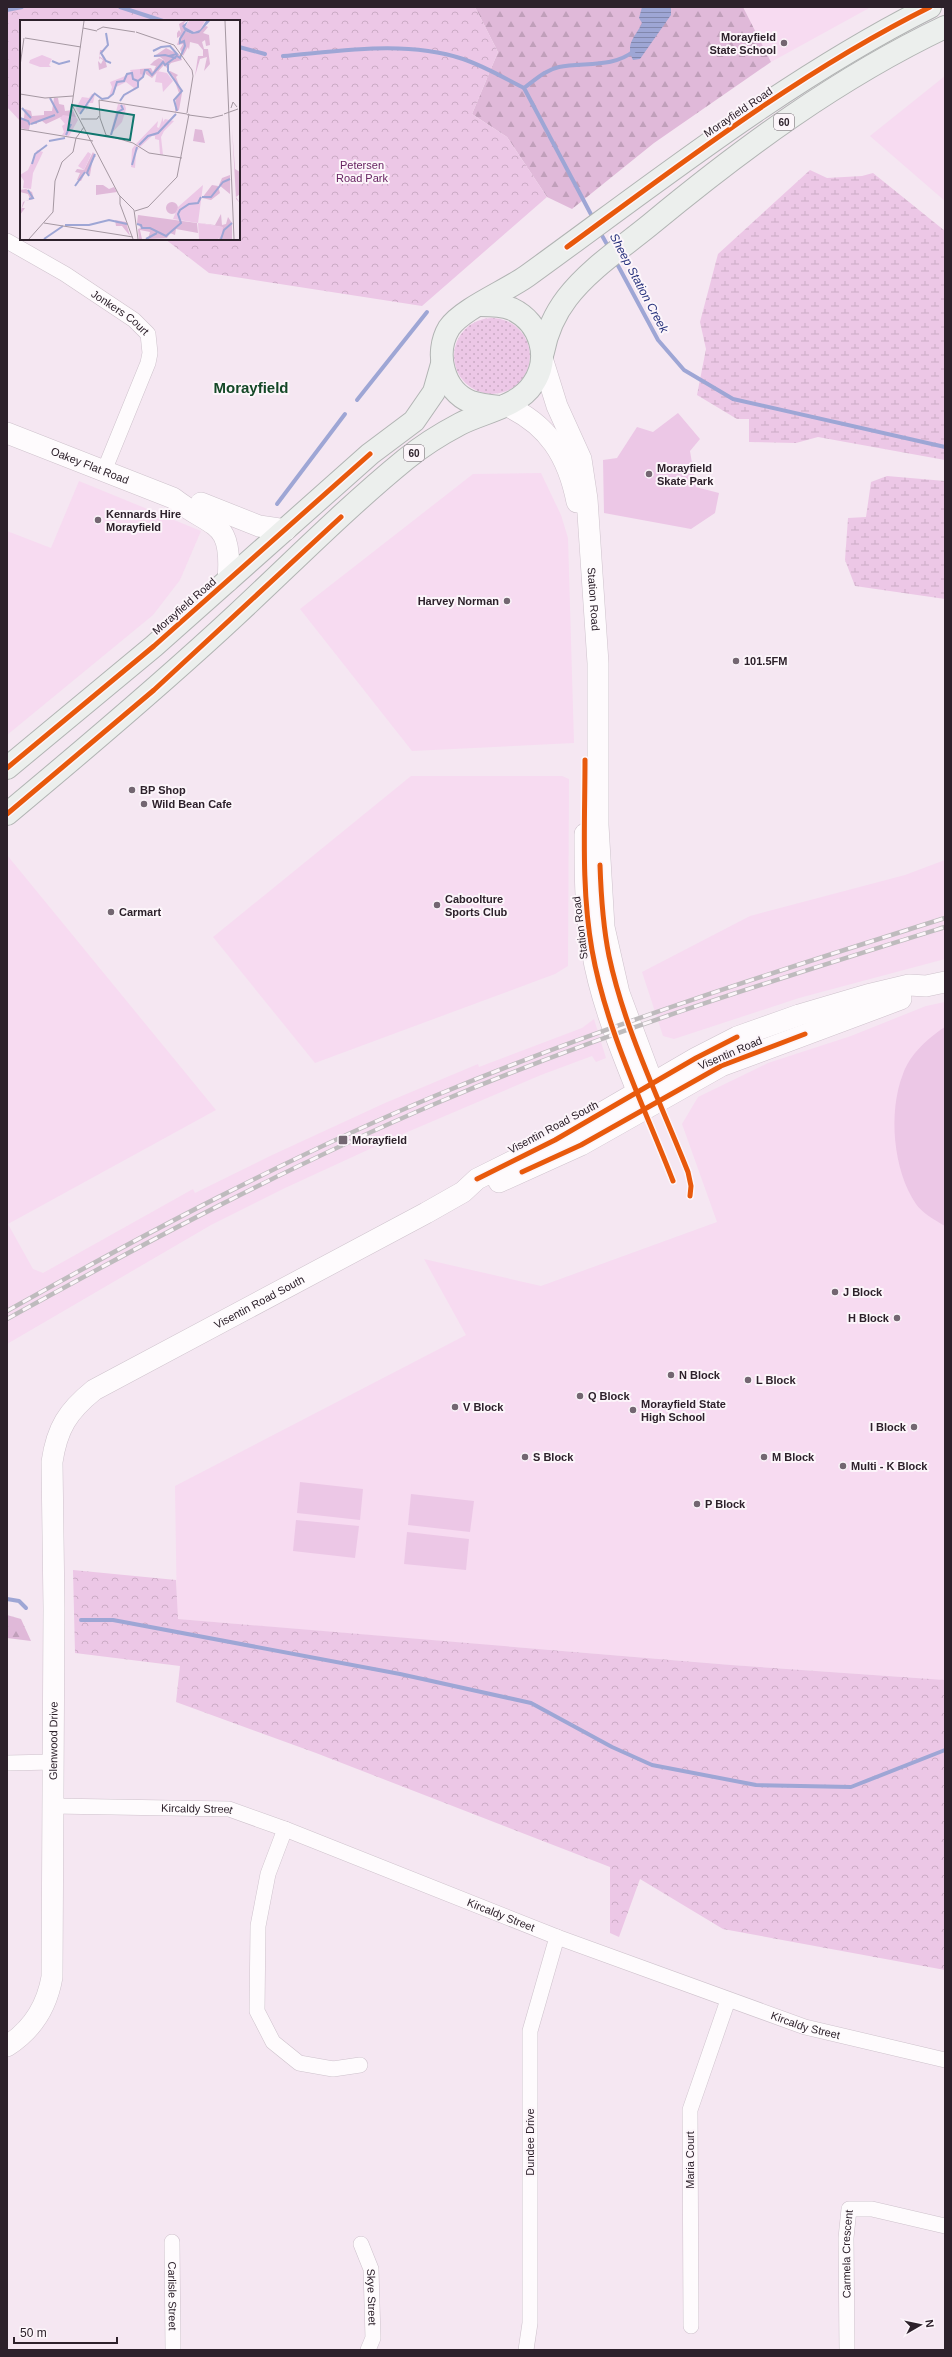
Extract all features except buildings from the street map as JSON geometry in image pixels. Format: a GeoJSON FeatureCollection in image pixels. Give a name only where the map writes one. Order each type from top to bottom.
{"type":"FeatureCollection","features":[{"type":"Feature","properties":{"kind":"main road","name":"Morayfield Road"},"geometry":{"type":"LineString","coordinates":[[480,305],[519,282],[624,205],[797,85],[852,51],[930,7]]}},
{"type":"Feature","properties":{"kind":"main road","name":"60"},"geometry":{"type":"LineString","coordinates":[[7,814],[154,690],[406,459],[454,427],[502,406],[526,392],[534,383],[543,357],[547,332],[555,316],[568,297],[587,276],[726,164],[808,104],[890,54],[945,27]]}},
{"type":"Feature","properties":{"kind":"main road","name":"60"},"geometry":{"type":"LineString","coordinates":[[480,305],[461,316],[450,327],[444,338],[442,364],[450,385],[463,397],[479,404],[502,406]]}},
{"type":"Feature","properties":{"kind":"main road"},"geometry":{"type":"LineString","coordinates":[[480,305],[510,308],[522,315],[532,324],[539,336],[543,357]]}},
{"type":"Feature","properties":{"kind":"main road","name":"Station Road"},"geometry":{"type":"LineString","coordinates":[[543,357],[557,406],[581,459],[585,479],[593,563],[598,663],[598,826],[604,927],[618,993],[648,1096]]}},
{"type":"Feature","properties":{"kind":"main road","name":"Morayfield Road"},"geometry":{"type":"LineString","coordinates":[[7,768],[154,646],[370,454],[414,421],[434,392],[442,364]]}},
{"type":"Feature","properties":{"kind":"main road","name":"Station Road"},"geometry":{"type":"LineString","coordinates":[[502,406],[535,422],[555,444],[570,477],[581,522],[584,564],[585,851],[588,930],[603,997],[648,1096]]}},
{"type":"Feature","properties":{"kind":"main road","name":"Oakey Flat Road"},"geometry":{"type":"LineString","coordinates":[[7,433],[173,498],[196,500],[258,526],[286,530]]}},
{"type":"Feature","properties":{"kind":"main road","name":"Oakey Flat Road"},"geometry":{"type":"LineString","coordinates":[[173,498],[191,512],[211,521],[223,531],[230,554],[228,580]]}},
{"type":"Feature","properties":{"kind":"main road","name":"Visentin Road"},"geometry":{"type":"LineString","coordinates":[[648,1096],[714,1048],[759,1028],[867,995],[909,985],[936,984]]}},
{"type":"Feature","properties":{"kind":"main road","name":"Visentin Road South"},"geometry":{"type":"LineString","coordinates":[[64,1421],[76,1405],[94,1390],[463,1192],[477,1179],[648,1096]]}},
{"type":"Feature","properties":{"kind":"main road","name":"Glenwood Drive"},"geometry":{"type":"LineString","coordinates":[[7,2046],[25,2031],[38,2016],[51,1985],[53,1968],[52,1462],[55,1442],[64,1421]]}},
{"type":"Feature","properties":{"kind":"street","name":"Jonkers Court"},"geometry":{"type":"LineString","coordinates":[[7,241],[59,271],[134,320],[148,334],[150,353],[148,363],[104,471]]}},
{"type":"Feature","properties":{"kind":"street"},"geometry":{"type":"LineString","coordinates":[[7,1763],[53,1762]]}},
{"type":"Feature","properties":{"kind":"street","name":"Kircaldy Street"},"geometry":{"type":"LineString","coordinates":[[53,1806],[229,1809],[285,1829],[556,1937],[805,2027],[945,2060]]}},
{"type":"Feature","properties":{"kind":"street"},"geometry":{"type":"LineString","coordinates":[[285,1829],[268,1874],[258,1926],[257,2011],[273,2042],[299,2063],[333,2070],[360,2065]]}},
{"type":"Feature","properties":{"kind":"street","name":"Dundee Drive"},"geometry":{"type":"LineString","coordinates":[[526,2350],[530,2324],[530,2031],[556,1937]]}},
{"type":"Feature","properties":{"kind":"street","name":"Maria Court"},"geometry":{"type":"LineString","coordinates":[[691,2326],[690,2110],[728,2000]]}},
{"type":"Feature","properties":{"kind":"street","name":"Carmela Crescent"},"geometry":{"type":"LineString","coordinates":[[847,2350],[846,2238],[850,2209],[872,2208],[945,2226]]}},
{"type":"Feature","properties":{"kind":"street","name":"Carlisle Street"},"geometry":{"type":"LineString","coordinates":[[172,2242],[173,2350]]}},
{"type":"Feature","properties":{"kind":"street","name":"Skye Street"},"geometry":{"type":"LineString","coordinates":[[361,2244],[371,2269],[373,2338],[368,2350]]}},
{"type":"Feature","properties":{"kind":"shaded area","name":"Morayfield State School"},"geometry":{"type":"Polygon","coordinates":[[[743,7],[871,7],[771,62],[743,7]]]}},
{"type":"Feature","properties":{"kind":"shaded area"},"geometry":{"type":"Polygon","coordinates":[[[945,76],[945,201],[870,136],[945,76]]]}},
{"type":"Feature","properties":{"kind":"shaded area"},"geometry":{"type":"Polygon","coordinates":[[[541,473],[561,515],[568,538],[574,743],[412,751],[300,609],[473,474],[541,473]]]}},
{"type":"Feature","properties":{"kind":"shaded area"},"geometry":{"type":"Polygon","coordinates":[[[79,481],[201,531],[180,580],[153,615],[7,735],[7,531],[51,548],[79,481]]]}},
{"type":"Feature","properties":{"kind":"shaded area"},"geometry":{"type":"Polygon","coordinates":[[[411,776],[562,776],[569,779],[568,966],[555,974],[315,1063],[213,937],[411,776]]]}},
{"type":"Feature","properties":{"kind":"shaded area"},"geometry":{"type":"Polygon","coordinates":[[[7,855],[216,1110],[8,1224],[33,1269],[43,1273],[193,1189],[195,1193],[270,1156],[385,1103],[478,1064],[479,1067],[582,1028],[594,1019],[606,1058],[596,1062],[592,1056],[541,1075],[398,1136],[285,1188],[211,1225],[7,1344],[7,855]]]}},
{"type":"Feature","properties":{"kind":"shaded area"},"geometry":{"type":"Polygon","coordinates":[[[945,860],[945,959],[799,998],[674,1039],[663,1036],[642,972],[750,916],[905,875],[945,860]]]}},
{"type":"Feature","properties":{"kind":"shaded area","name":"Morayfield State High School"},"geometry":{"type":"Polygon","coordinates":[[[945,1002],[945,1680],[731,1665],[177,1619],[175,1486],[466,1335],[424,1259],[541,1286],[717,1222],[682,1124],[698,1097],[768,1063],[851,1036],[926,1006],[945,1002]]]}},
{"type":"Feature","properties":{"kind":"green space","name":"Petersen Road Park"},"geometry":{"type":"Polygon","coordinates":[[[7,7],[475,7],[498,52],[472,114],[507,137],[547,197],[422,306],[209,273],[166,240],[240,240],[240,20],[20,20],[20,121],[7,107],[7,7]]]}},
{"type":"Feature","properties":{"kind":"green space"},"geometry":{"type":"Polygon","coordinates":[[[475,7],[743,7],[771,62],[654,143],[572,209],[547,197],[507,137],[472,114],[498,52],[475,7]]]}},
{"type":"Feature","properties":{"kind":"green space"},"geometry":{"type":"Polygon","coordinates":[[[810,170],[827,178],[862,176],[873,173],[945,231],[945,460],[818,437],[796,443],[749,442],[749,419],[737,419],[697,395],[706,349],[700,322],[718,254],[810,170]]]}},
{"type":"Feature","properties":{"kind":"green space"},"geometry":{"type":"Polygon","coordinates":[[[492,318],[507,321],[519,329],[527,341],[530,356],[527,371],[519,383],[507,391],[492,394],[477,391],[465,383],[457,371],[454,356],[457,341],[465,329],[477,321],[492,318]]]}},
{"type":"Feature","properties":{"kind":"green space","name":"Morayfield Skate Park"},"geometry":{"type":"Polygon","coordinates":[[[678,413],[700,439],[690,451],[696,487],[719,493],[715,513],[691,529],[604,513],[603,460],[617,458],[637,427],[653,432],[678,413]]]}},
{"type":"Feature","properties":{"kind":"green space"},"geometry":{"type":"Polygon","coordinates":[[[887,476],[945,481],[945,599],[855,586],[845,560],[848,518],[866,517],[871,482],[887,476]]]}},
{"type":"Feature","properties":{"kind":"green space"},"geometry":{"type":"Polygon","coordinates":[[[945,1027],[945,1226],[921,1210],[908,1190],[902,1175],[898,1158],[894,1123],[898,1089],[906,1067],[920,1047],[945,1027]]]}},
{"type":"Feature","properties":{"kind":"green space"},"geometry":{"type":"Polygon","coordinates":[[[300,1482],[363,1489],[360,1520],[297,1513],[300,1482]]]}},
{"type":"Feature","properties":{"kind":"green space"},"geometry":{"type":"Polygon","coordinates":[[[411,1494],[474,1501],[470,1532],[408,1525],[411,1494]]]}},
{"type":"Feature","properties":{"kind":"green space"},"geometry":{"type":"Polygon","coordinates":[[[296,1520],[359,1526],[355,1558],[293,1551],[296,1520]]]}},
{"type":"Feature","properties":{"kind":"green space"},"geometry":{"type":"Polygon","coordinates":[[[407,1532],[469,1539],[466,1570],[404,1564],[407,1532]]]}},
{"type":"Feature","properties":{"kind":"green space"},"geometry":{"type":"Polygon","coordinates":[[[73,1570],[176,1580],[178,1619],[731,1665],[945,1680],[945,1970],[723,1929],[640,1879],[619,1937],[610,1933],[610,1867],[316,1753],[176,1702],[180,1666],[75,1653],[73,1570]]]}},
{"type":"Feature","properties":{"kind":"green space"},"geometry":{"type":"Polygon","coordinates":[[[7,1615],[21,1619],[31,1641],[7,1638],[7,1615]]]}},
{"type":"Feature","properties":{"kind":"water"},"geometry":{"type":"Polygon","coordinates":[[[642,7],[671,7],[671,15],[640,59],[633,60],[630,45],[642,23],[639,18],[642,7]]]}},
{"type":"Feature","properties":{"kind":"waterway"},"geometry":{"type":"LineString","coordinates":[[7,10],[22,7]]}},
{"type":"Feature","properties":{"kind":"waterway"},"geometry":{"type":"LineString","coordinates":[[120,7],[160,20]]}},
{"type":"Feature","properties":{"kind":"waterway"},"geometry":{"type":"LineString","coordinates":[[240,47],[265,54]]}},
{"type":"Feature","properties":{"kind":"waterway"},"geometry":{"type":"LineString","coordinates":[[283,56],[373,48],[419,50],[441,53],[463,59],[524,88]]}},
{"type":"Feature","properties":{"kind":"waterway","name":"Sheep Station Creek"},"geometry":{"type":"LineString","coordinates":[[594,220],[524,88],[554,68],[608,62],[617,60],[634,51]]}},
{"type":"Feature","properties":{"kind":"waterway","name":"Sheep Station Creek"},"geometry":{"type":"LineString","coordinates":[[600,232],[609,248]]}},
{"type":"Feature","properties":{"kind":"waterway","name":"Sheep Station Creek"},"geometry":{"type":"LineString","coordinates":[[615,260],[658,340],[684,370],[733,399],[945,447]]}},
{"type":"Feature","properties":{"kind":"waterway"},"geometry":{"type":"LineString","coordinates":[[357,400],[427,312]]}},
{"type":"Feature","properties":{"kind":"waterway"},"geometry":{"type":"LineString","coordinates":[[277,504],[345,414]]}},
{"type":"Feature","properties":{"kind":"waterway"},"geometry":{"type":"LineString","coordinates":[[7,1599],[19,1601],[26,1608]]}},
{"type":"Feature","properties":{"kind":"waterway"},"geometry":{"type":"LineString","coordinates":[[81,1620],[113,1620],[400,1674],[531,1703],[612,1747],[652,1765],[756,1785],[851,1787],[945,1750]]}},
{"type":"Feature","properties":{"kind":"railway"},"geometry":{"type":"LineString","coordinates":[[7,1311],[166,1224],[219,1197],[327,1144],[437,1095],[562,1046],[689,1001],[945,918]]}},
{"type":"Feature","properties":{"kind":"railway"},"geometry":{"type":"LineString","coordinates":[[7,1319],[219,1205],[327,1152],[437,1103],[562,1053],[625,1031],[817,967],[945,927]]}},
{"type":"Feature","properties":{"kind":"cycle path"},"geometry":{"type":"LineString","coordinates":[[567,247],[699,151],[789,89],[882,32],[930,7]]}},
{"type":"Feature","properties":{"kind":"cycle path"},"geometry":{"type":"LineString","coordinates":[[7,768],[154,646],[370,454]]}},
{"type":"Feature","properties":{"kind":"cycle path"},"geometry":{"type":"LineString","coordinates":[[7,814],[154,690],[341,517]]}},
{"type":"Feature","properties":{"kind":"cycle path"},"geometry":{"type":"LineString","coordinates":[[585,760],[584,831],[586,903],[592,950],[598,980],[616,1038],[673,1181]]}},
{"type":"Feature","properties":{"kind":"cycle path"},"geometry":{"type":"LineString","coordinates":[[600,865],[605,933],[616,984],[644,1066],[688,1172],[691,1186],[690,1196]]}},
{"type":"Feature","properties":{"kind":"cycle path"},"geometry":{"type":"LineString","coordinates":[[522,1172],[581,1145],[721,1066],[805,1034]]}},
{"type":"Feature","properties":{"kind":"cycle path"},"geometry":{"type":"LineString","coordinates":[[477,1179],[555,1140],[696,1058],[737,1037]]}},
{"type":"Feature","properties":{"kind":"place","name":"Morayfield State School"},"geometry":{"type":"Point","coordinates":[784,43]}},
{"type":"Feature","properties":{"kind":"place","name":"Morayfield Skate Park"},"geometry":{"type":"Point","coordinates":[649,474]}},
{"type":"Feature","properties":{"kind":"place","name":"Kennards Hire Morayfield"},"geometry":{"type":"Point","coordinates":[98,520]}},
{"type":"Feature","properties":{"kind":"place","name":"Harvey Norman"},"geometry":{"type":"Point","coordinates":[507,601]}},
{"type":"Feature","properties":{"kind":"place","name":"101.5FM"},"geometry":{"type":"Point","coordinates":[736,661]}},
{"type":"Feature","properties":{"kind":"place","name":"BP Shop"},"geometry":{"type":"Point","coordinates":[132,790]}},
{"type":"Feature","properties":{"kind":"place","name":"Wild Bean Cafe"},"geometry":{"type":"Point","coordinates":[144,804]}},
{"type":"Feature","properties":{"kind":"place","name":"Caboolture Sports Club"},"geometry":{"type":"Point","coordinates":[437,905]}},
{"type":"Feature","properties":{"kind":"place","name":"Carmart"},"geometry":{"type":"Point","coordinates":[111,912]}},
{"type":"Feature","properties":{"kind":"place","name":"Morayfield"},"geometry":{"type":"Point","coordinates":[343,1140]}},
{"type":"Feature","properties":{"kind":"place","name":"J Block"},"geometry":{"type":"Point","coordinates":[835,1292]}},
{"type":"Feature","properties":{"kind":"place","name":"H Block"},"geometry":{"type":"Point","coordinates":[897,1318]}},
{"type":"Feature","properties":{"kind":"place","name":"N Block"},"geometry":{"type":"Point","coordinates":[671,1375]}},
{"type":"Feature","properties":{"kind":"place","name":"L Block"},"geometry":{"type":"Point","coordinates":[748,1380]}},
{"type":"Feature","properties":{"kind":"place","name":"Q Block"},"geometry":{"type":"Point","coordinates":[580,1396]}},
{"type":"Feature","properties":{"kind":"place","name":"V Block"},"geometry":{"type":"Point","coordinates":[455,1407]}},
{"type":"Feature","properties":{"kind":"place","name":"Morayfield State High School"},"geometry":{"type":"Point","coordinates":[633,1410]}},
{"type":"Feature","properties":{"kind":"place","name":"I Block"},"geometry":{"type":"Point","coordinates":[914,1427]}},
{"type":"Feature","properties":{"kind":"place","name":"S Block"},"geometry":{"type":"Point","coordinates":[525,1457]}},
{"type":"Feature","properties":{"kind":"place","name":"M Block"},"geometry":{"type":"Point","coordinates":[764,1457]}},
{"type":"Feature","properties":{"kind":"place","name":"Multi - K Block"},"geometry":{"type":"Point","coordinates":[843,1466]}},
{"type":"Feature","properties":{"kind":"place","name":"P Block"},"geometry":{"type":"Point","coordinates":[697,1504]}},
{"type":"Feature","properties":{"kind":"district","name":"Morayfield"},"geometry":{"type":"Point","coordinates":[251,387]}}]}
